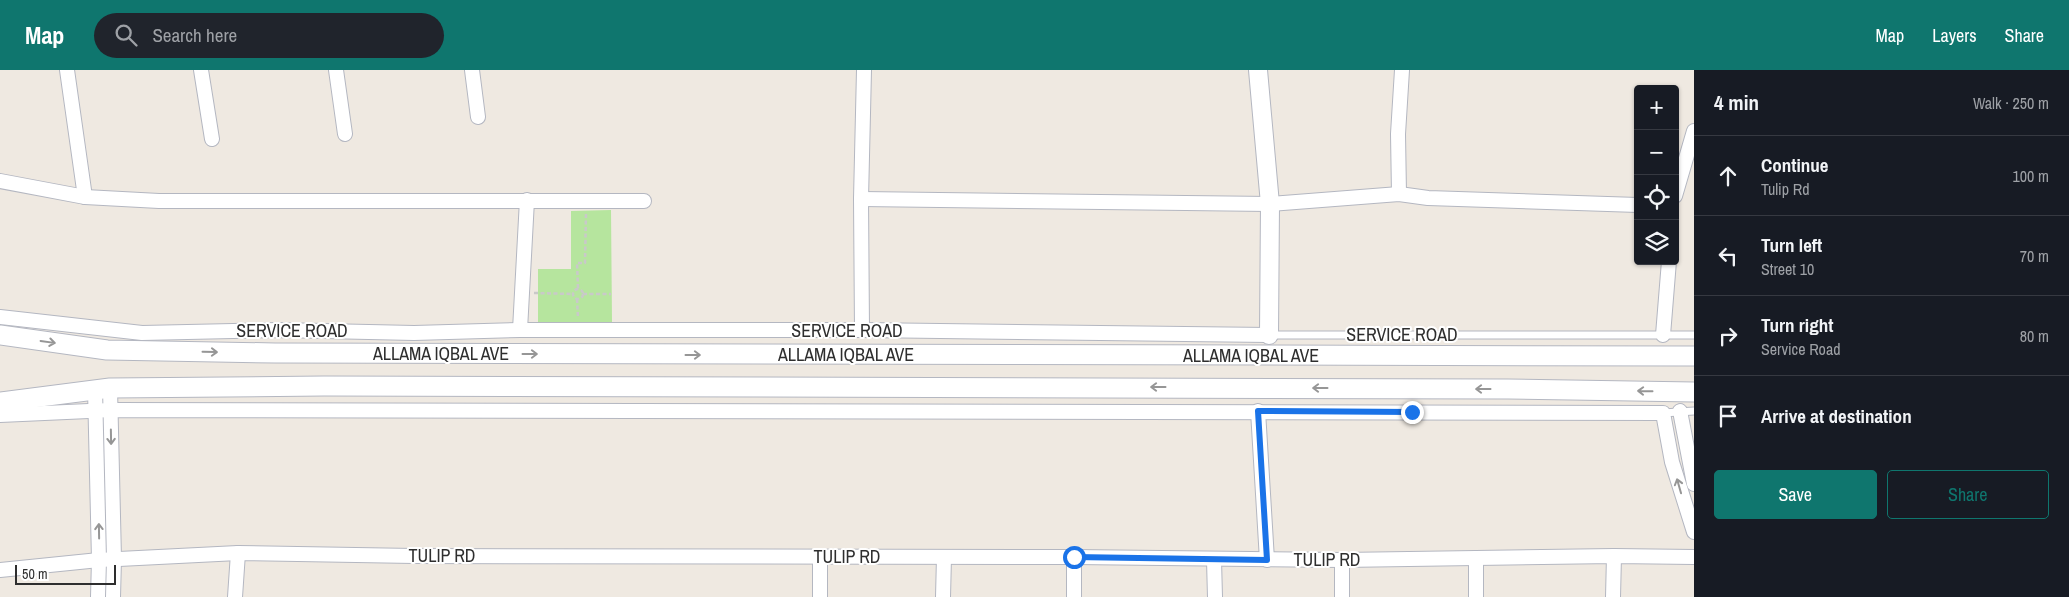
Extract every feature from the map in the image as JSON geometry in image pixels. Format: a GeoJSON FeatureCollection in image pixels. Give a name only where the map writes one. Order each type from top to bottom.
{"type":"FeatureCollection","features":[{"type":"Feature","properties":{"kind":"main road","name":"ALLAMA IQBAL AVE"},"geometry":{"type":"LineString","coordinates":[[0,335],[107,350],[275,353],[1694,356]]}},
{"type":"Feature","properties":{"kind":"main road","name":"ALLAMA IQBAL AVE"},"geometry":{"type":"LineString","coordinates":[[0,402],[102,389],[324,386],[1156,387],[1694,392]]}},
{"type":"Feature","properties":{"kind":"street"},"geometry":{"type":"LineString","coordinates":[[66,70],[85,197]]}},
{"type":"Feature","properties":{"kind":"street"},"geometry":{"type":"LineString","coordinates":[[201,70],[212,139]]}},
{"type":"Feature","properties":{"kind":"street"},"geometry":{"type":"LineString","coordinates":[[336,70],[345,134]]}},
{"type":"Feature","properties":{"kind":"street"},"geometry":{"type":"LineString","coordinates":[[472,70],[478,116]]}},
{"type":"Feature","properties":{"kind":"street"},"geometry":{"type":"LineString","coordinates":[[862,330],[861,199],[864,70]]}},
{"type":"Feature","properties":{"kind":"street"},"geometry":{"type":"LineString","coordinates":[[1258,70],[1270,204],[1269,335]]}},
{"type":"Feature","properties":{"kind":"street"},"geometry":{"type":"LineString","coordinates":[[1399,194],[1398,134],[1402,70]]}},
{"type":"Feature","properties":{"kind":"street"},"geometry":{"type":"LineString","coordinates":[[1679,182],[1694,131]]}},
{"type":"Feature","properties":{"kind":"street"},"geometry":{"type":"LineString","coordinates":[[0,181],[85,197],[159,201],[644,200]]}},
{"type":"Feature","properties":{"kind":"street"},"geometry":{"type":"LineString","coordinates":[[861,199],[1270,204],[1399,194],[1428,198],[1634,205]]}},
{"type":"Feature","properties":{"kind":"street"},"geometry":{"type":"LineString","coordinates":[[520,330],[527,200]]}},
{"type":"Feature","properties":{"kind":"street"},"geometry":{"type":"LineString","coordinates":[[1663,335],[1668,265]]}},
{"type":"Feature","properties":{"kind":"street","name":"SERVICE ROAD"},"geometry":{"type":"LineString","coordinates":[[0,317],[142,332],[278,330],[414,333],[520,330],[862,330],[1269,335]]}},
{"type":"Feature","properties":{"kind":"street"},"geometry":{"type":"LineString","coordinates":[[102,389],[111,410],[113,597]]}},
{"type":"Feature","properties":{"kind":"street"},"geometry":{"type":"LineString","coordinates":[[98,597],[96,410],[102,389]]}},
{"type":"Feature","properties":{"kind":"street"},"geometry":{"type":"LineString","coordinates":[[0,415],[96,410],[1663,413],[1672,462],[1694,532]]}},
{"type":"Feature","properties":{"kind":"street"},"geometry":{"type":"LineString","coordinates":[[1258,411],[1267,560]]}},
{"type":"Feature","properties":{"kind":"street"},"geometry":{"type":"LineString","coordinates":[[1687,411],[1694,484]]}},
{"type":"Feature","properties":{"kind":"street"},"geometry":{"type":"LineString","coordinates":[[235,597],[238,553]]}},
{"type":"Feature","properties":{"kind":"street","name":"TULIP RD"},"geometry":{"type":"LineString","coordinates":[[0,570],[99,560],[238,553],[414,556],[1074,557],[1214,560],[1694,557]]}},
{"type":"Feature","properties":{"kind":"street"},"geometry":{"type":"LineString","coordinates":[[1614,556],[1614,597]]}},
{"type":"Feature","properties":{"kind":"street"},"geometry":{"type":"LineString","coordinates":[[820,557],[820,597]]}},
{"type":"Feature","properties":{"kind":"street"},"geometry":{"type":"LineString","coordinates":[[943,597],[944,557]]}},
{"type":"Feature","properties":{"kind":"street"},"geometry":{"type":"LineString","coordinates":[[1074,557],[1074,597]]}},
{"type":"Feature","properties":{"kind":"street"},"geometry":{"type":"LineString","coordinates":[[1476,558],[1476,597]]}},
{"type":"Feature","properties":{"kind":"street"},"geometry":{"type":"LineString","coordinates":[[1214,560],[1214,597]]}},
{"type":"Feature","properties":{"kind":"street"},"geometry":{"type":"LineString","coordinates":[[1342,560],[1342,597]]}},
{"type":"Feature","properties":{"kind":"lane","name":"SERVICE ROAD"},"geometry":{"type":"LineString","coordinates":[[1269,335],[1694,335]]}},
{"type":"Feature","properties":{"kind":"lane"},"geometry":{"type":"LineString","coordinates":[[1663,413],[1687,411]]}},
{"type":"Feature","properties":{"kind":"path"},"geometry":{"type":"LineString","coordinates":[[583,294],[578,288],[577,263],[584,263],[586,200]]}},
{"type":"Feature","properties":{"kind":"path"},"geometry":{"type":"LineString","coordinates":[[572,294],[578,288]]}},
{"type":"Feature","properties":{"kind":"path"},"geometry":{"type":"LineString","coordinates":[[522,293],[572,294],[577,299],[578,330]]}},
{"type":"Feature","properties":{"kind":"path"},"geometry":{"type":"LineString","coordinates":[[583,294],[611,294]]}},
{"type":"Feature","properties":{"kind":"path"},"geometry":{"type":"LineString","coordinates":[[577,299],[581,298],[583,294]]}},
{"type":"Feature","properties":{"kind":"green space"},"geometry":{"type":"Polygon","coordinates":[[[611,210],[612,322],[538,323],[538,269],[571,269],[571,211],[611,210]]]}},
{"type":"Feature","properties":{"kind":"route"},"geometry":{"type":"LineString","coordinates":[[1074,557],[1267,560],[1258,411],[1412,412]]}}]}
